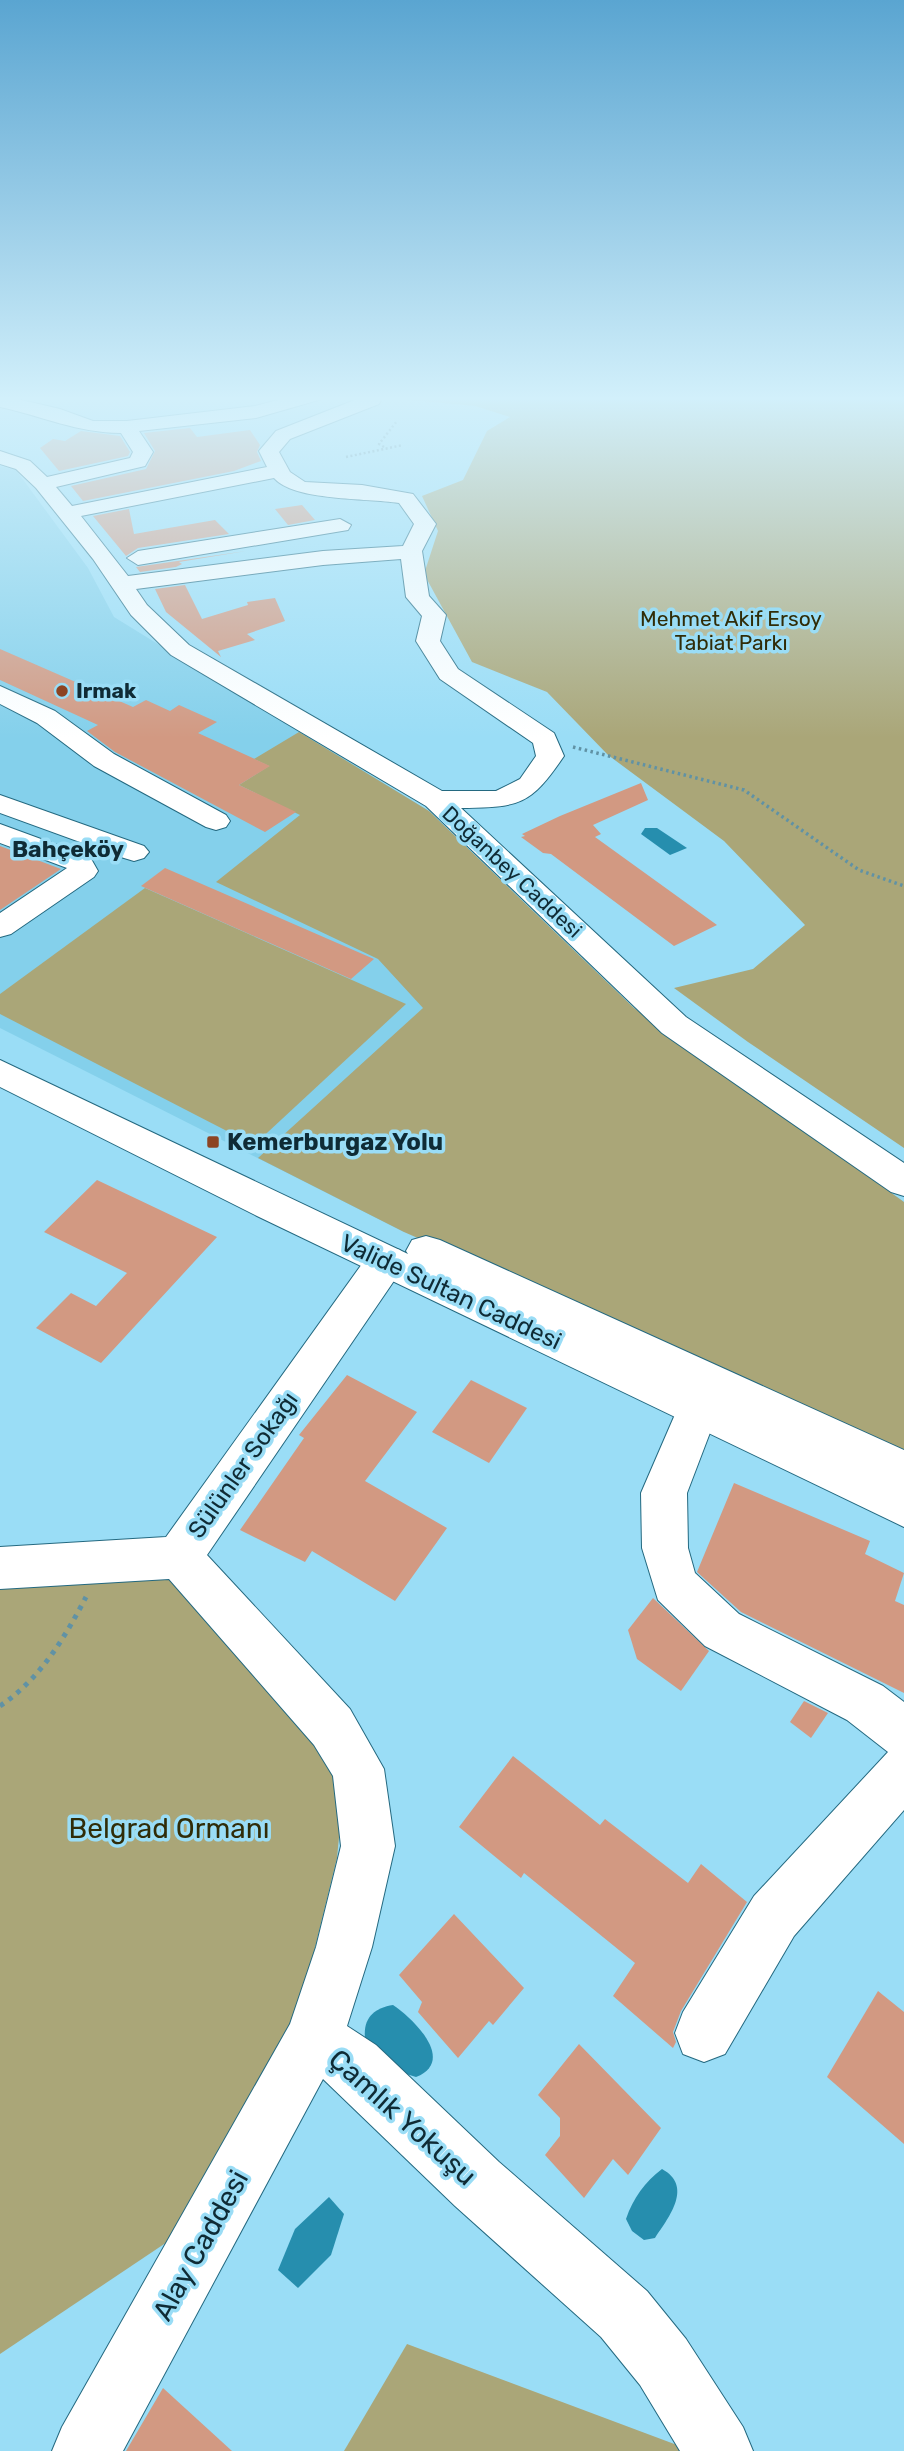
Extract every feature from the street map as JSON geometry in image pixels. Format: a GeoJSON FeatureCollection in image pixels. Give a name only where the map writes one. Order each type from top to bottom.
{"type":"FeatureCollection","features":[{"type":"Feature","properties":{"kind":"street","name":"Doğanbey Caddesi"},"geometry":{"type":"LineString","coordinates":[[63,509],[115,574],[139,610],[180,650],[436,800],[674,1025],[904,1182]]}},
{"type":"Feature","properties":{"kind":"street"},"geometry":{"type":"LineString","coordinates":[[66,513],[84,509]]}},
{"type":"Feature","properties":{"kind":"street"},"geometry":{"type":"LineString","coordinates":[[414,509],[425,524],[411,551],[418,597],[434,615],[428,641],[449,674],[545,740],[550,756],[530,785],[501,799],[436,800]]}},
{"type":"Feature","properties":{"kind":"street"},"geometry":{"type":"LineString","coordinates":[[115,574],[195,546],[340,525]]}},
{"type":"Feature","properties":{"kind":"street"},"geometry":{"type":"LineString","coordinates":[[115,574],[323,558],[371,557],[411,551]]}},
{"type":"Feature","properties":{"kind":"street"},"geometry":{"type":"LineString","coordinates":[[0,694],[46,717],[104,760],[216,821]]}},
{"type":"Feature","properties":{"kind":"street"},"geometry":{"type":"LineString","coordinates":[[0,803],[134,852]]}},
{"type":"Feature","properties":{"kind":"street"},"geometry":{"type":"LineString","coordinates":[[0,832],[80,863],[83,871],[0,927]]}},
{"type":"Feature","properties":{"kind":"street","name":"Valide Sultan Caddesi"},"geometry":{"type":"LineString","coordinates":[[0,1045],[207,1150],[904,1471]]}},
{"type":"Feature","properties":{"kind":"street","name":"Valide Sultan Caddesi"},"geometry":{"type":"LineString","coordinates":[[9,1083],[904,1507]]}},
{"type":"Feature","properties":{"kind":"street","name":"Sülünler Sokağı"},"geometry":{"type":"LineString","coordinates":[[0,1569],[179,1557],[386,1261]]}},
{"type":"Feature","properties":{"kind":"street"},"geometry":{"type":"LineString","coordinates":[[698,1409],[664,1493],[665,1548],[675,1585],[722,1630],[865,1703],[904,1732]]}},
{"type":"Feature","properties":{"kind":"street","name":"Çamlık Yokuşu"},"geometry":{"type":"LineString","coordinates":[[179,1557],[332,1727],[358,1769],[368,1846],[344,1947],[314,2038],[355,2066],[477,2184],[624,2314],[663,2362],[719,2451]]}},
{"type":"Feature","properties":{"kind":"street"},"geometry":{"type":"LineString","coordinates":[[704,2033],[774,1916],[904,1771]]}},
{"type":"Feature","properties":{"kind":"street","name":"Alay Caddesi"},"geometry":{"type":"LineString","coordinates":[[86,2451],[314,2038]]}},
{"type":"Feature","properties":{"kind":"path"},"geometry":{"type":"LineString","coordinates":[[545,740],[744,790],[859,870],[904,886]]}},
{"type":"Feature","properties":{"kind":"path"},"geometry":{"type":"LineString","coordinates":[[0,1706],[15,1698],[60,1643],[86,1598],[100,1564]]}},
{"type":"Feature","properties":{"kind":"shaded area"},"geometry":{"type":"Polygon","coordinates":[[[0,509],[45,509],[88,568],[114,617],[429,811],[634,1008],[904,1202],[404,1232],[0,1028],[0,509]]]}},
{"type":"Feature","properties":{"kind":"shaded area"},"geometry":{"type":"Polygon","coordinates":[[[645,828],[657,828],[687,848],[670,855],[641,834],[645,828]]]}},
{"type":"Feature","properties":{"kind":"shaded area"},"geometry":{"type":"Polygon","coordinates":[[[393,2005],[412,2020],[432,2051],[432,2061],[427,2070],[416,2077],[403,2073],[365,2038],[366,2025],[371,2015],[393,2005]]]}},
{"type":"Feature","properties":{"kind":"shaded area"},"geometry":{"type":"Polygon","coordinates":[[[662,2169],[676,2184],[676,2202],[655,2238],[644,2240],[632,2231],[626,2219],[640,2191],[662,2169]]]}},
{"type":"Feature","properties":{"kind":"shaded area"},"geometry":{"type":"Polygon","coordinates":[[[329,2197],[344,2214],[331,2255],[298,2288],[278,2270],[295,2229],[329,2197]]]}},
{"type":"Feature","properties":{"kind":"green space","name":"Mehmet Akif Ersoy Tabiat Parkı"},"geometry":{"type":"Polygon","coordinates":[[[428,509],[904,509],[904,1148],[674,988],[753,969],[805,925],[724,841],[608,755],[547,692],[472,662],[424,574],[438,531],[428,509]]]}},
{"type":"Feature","properties":{"kind":"green space"},"geometry":{"type":"Polygon","coordinates":[[[299,732],[429,811],[634,1008],[904,1202],[904,1451],[404,1232],[258,1158],[423,1008],[378,959],[216,882],[300,815],[239,785],[269,766],[254,759],[299,732]]]}},
{"type":"Feature","properties":{"kind":"green space"},"geometry":{"type":"Polygon","coordinates":[[[145,888],[406,1004],[254,1145],[0,1014],[0,994],[145,888]]]}},
{"type":"Feature","properties":{"kind":"green space","name":"Belgrad Ormanı"},"geometry":{"type":"Polygon","coordinates":[[[179,1557],[345,1775],[337,1858],[294,2033],[200,2220],[0,2354],[0,1568],[179,1557]]]}},
{"type":"Feature","properties":{"kind":"green space"},"geometry":{"type":"Polygon","coordinates":[[[407,2344],[693,2451],[344,2451],[407,2344]]]}},
{"type":"Feature","properties":{"kind":"building"},"geometry":{"type":"Polygon","coordinates":[[[129,509],[134,534],[215,520],[229,534],[138,548],[126,556],[93,516],[129,509]]]}},
{"type":"Feature","properties":{"kind":"building"},"geometry":{"type":"Polygon","coordinates":[[[275,509],[306,509],[315,520],[288,525],[275,509]]]}},
{"type":"Feature","properties":{"kind":"building"},"geometry":{"type":"Polygon","coordinates":[[[246,551],[179,562],[182,564],[176,567],[140,572],[136,567],[246,551]]]}},
{"type":"Feature","properties":{"kind":"building"},"geometry":{"type":"Polygon","coordinates":[[[185,585],[202,619],[248,605],[247,602],[275,598],[285,621],[247,634],[255,640],[218,651],[221,657],[166,612],[155,589],[185,585]]]}},
{"type":"Feature","properties":{"kind":"building"},"geometry":{"type":"Polygon","coordinates":[[[0,649],[133,707],[146,700],[170,711],[179,705],[217,722],[198,733],[270,766],[239,785],[296,812],[265,832],[115,752],[87,731],[98,725],[0,680],[0,649]]]}},
{"type":"Feature","properties":{"kind":"building"},"geometry":{"type":"Polygon","coordinates":[[[641,783],[648,800],[593,825],[601,834],[595,837],[717,925],[674,946],[551,854],[543,853],[521,837],[525,836],[522,834],[560,816],[641,783]]]}},
{"type":"Feature","properties":{"kind":"building"},"geometry":{"type":"Polygon","coordinates":[[[0,846],[61,869],[0,910],[0,846]]]}},
{"type":"Feature","properties":{"kind":"building"},"geometry":{"type":"Polygon","coordinates":[[[165,868],[374,959],[351,979],[141,886],[165,868]]]}},
{"type":"Feature","properties":{"kind":"building"},"geometry":{"type":"Polygon","coordinates":[[[97,1180],[217,1237],[101,1363],[36,1328],[71,1293],[96,1306],[127,1273],[44,1232],[97,1180]]]}},
{"type":"Feature","properties":{"kind":"building"},"geometry":{"type":"Polygon","coordinates":[[[347,1375],[417,1412],[365,1481],[447,1528],[395,1601],[312,1551],[305,1562],[240,1530],[304,1438],[299,1435],[347,1375]]]}},
{"type":"Feature","properties":{"kind":"building"},"geometry":{"type":"Polygon","coordinates":[[[471,1380],[527,1408],[489,1463],[432,1432],[471,1380]]]}},
{"type":"Feature","properties":{"kind":"building"},"geometry":{"type":"Polygon","coordinates":[[[734,1483],[870,1541],[865,1554],[904,1573],[895,1601],[904,1605],[904,1693],[741,1612],[697,1572],[734,1483]]]}},
{"type":"Feature","properties":{"kind":"building"},"geometry":{"type":"Polygon","coordinates":[[[653,1598],[709,1651],[681,1691],[637,1659],[628,1630],[653,1598]]]}},
{"type":"Feature","properties":{"kind":"building"},"geometry":{"type":"Polygon","coordinates":[[[804,1701],[828,1713],[811,1738],[790,1722],[804,1701]]]}},
{"type":"Feature","properties":{"kind":"building"},"geometry":{"type":"Polygon","coordinates":[[[513,1756],[600,1825],[605,1819],[688,1883],[701,1864],[747,1902],[681,2011],[673,2032],[676,2042],[673,2048],[613,1996],[635,1963],[524,1873],[521,1878],[459,1827],[513,1756]]]}},
{"type":"Feature","properties":{"kind":"building"},"geometry":{"type":"Polygon","coordinates":[[[454,1914],[524,1988],[493,2025],[489,2021],[458,2058],[418,2012],[422,2002],[399,1975],[454,1914]]]}},
{"type":"Feature","properties":{"kind":"building"},"geometry":{"type":"Polygon","coordinates":[[[878,1991],[904,2012],[904,2144],[827,2077],[878,1991]]]}},
{"type":"Feature","properties":{"kind":"building"},"geometry":{"type":"Polygon","coordinates":[[[579,2044],[661,2128],[628,2175],[613,2159],[584,2198],[545,2155],[560,2136],[560,2118],[538,2095],[579,2044]]]}},
{"type":"Feature","properties":{"kind":"building"},"geometry":{"type":"Polygon","coordinates":[[[163,2388],[232,2451],[126,2451],[163,2388]]]}},
{"type":"Feature","properties":{"kind":"place","name":"Irmak"},"geometry":{"type":"Point","coordinates":[62,691]}},
{"type":"Feature","properties":{"kind":"place","name":"Kemerburgaz Yolu"},"geometry":{"type":"Point","coordinates":[213,1142]}},
{"type":"Feature","properties":{"kind":"district","name":"Bahçeköy"},"geometry":{"type":"Point","coordinates":[68,849]}}]}
